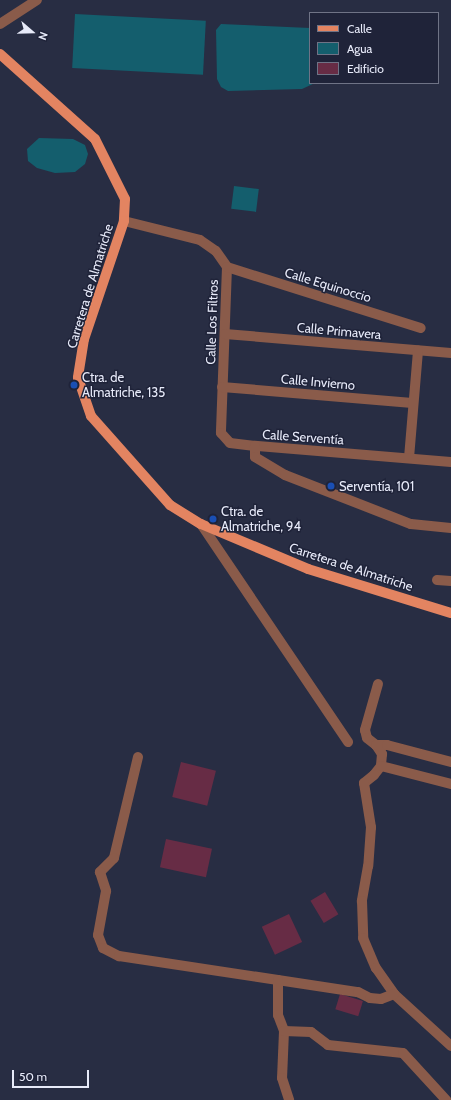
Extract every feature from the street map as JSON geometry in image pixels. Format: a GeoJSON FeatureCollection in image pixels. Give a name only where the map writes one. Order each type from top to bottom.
{"type":"FeatureCollection","features":[{"type":"Feature","properties":{"kind":"main road","name":"Carretera de Almatriche"},"geometry":{"type":"LineString","coordinates":[[0,54],[95,139],[126,199],[124,221],[84,339],[78,378],[91,416],[170,505],[201,524],[308,569],[451,613]]}},
{"type":"Feature","properties":{"kind":"street"},"geometry":{"type":"LineString","coordinates":[[0,24],[37,0]]}},
{"type":"Feature","properties":{"kind":"street","name":"Calle Los Filtros"},"geometry":{"type":"LineString","coordinates":[[124,221],[200,240],[216,251],[227,268],[221,433],[230,443],[255,446]]}},
{"type":"Feature","properties":{"kind":"street","name":"Calle Equinoccio"},"geometry":{"type":"LineString","coordinates":[[227,268],[421,328]]}},
{"type":"Feature","properties":{"kind":"street","name":"Calle Primavera"},"geometry":{"type":"LineString","coordinates":[[225,334],[451,353]]}},
{"type":"Feature","properties":{"kind":"street"},"geometry":{"type":"LineString","coordinates":[[409,458],[412,403],[418,350]]}},
{"type":"Feature","properties":{"kind":"street","name":"Calle Invierno"},"geometry":{"type":"LineString","coordinates":[[222,387],[412,403]]}},
{"type":"Feature","properties":{"kind":"street","name":"Calle Serventía"},"geometry":{"type":"LineString","coordinates":[[451,462],[255,446],[255,457],[285,475],[411,524],[451,528]]}},
{"type":"Feature","properties":{"kind":"street"},"geometry":{"type":"LineString","coordinates":[[201,524],[348,742]]}},
{"type":"Feature","properties":{"kind":"street"},"geometry":{"type":"LineString","coordinates":[[437,580],[451,581]]}},
{"type":"Feature","properties":{"kind":"street"},"geometry":{"type":"LineString","coordinates":[[378,684],[365,730],[366,738],[376,745],[382,754],[381,766],[374,776],[364,783],[371,827],[368,866],[362,901],[363,938],[376,968],[394,994],[451,1046]]}},
{"type":"Feature","properties":{"kind":"street"},"geometry":{"type":"LineString","coordinates":[[376,745],[387,745],[451,762]]}},
{"type":"Feature","properties":{"kind":"street"},"geometry":{"type":"LineString","coordinates":[[138,757],[114,858],[100,872],[106,891],[98,935],[104,948],[119,956],[358,992],[376,998],[394,994]]}},
{"type":"Feature","properties":{"kind":"street"},"geometry":{"type":"LineString","coordinates":[[381,766],[451,784]]}},
{"type":"Feature","properties":{"kind":"street"},"geometry":{"type":"LineString","coordinates":[[278,980],[278,1015],[284,1031],[282,1078],[289,1100]]}},
{"type":"Feature","properties":{"kind":"street"},"geometry":{"type":"LineString","coordinates":[[284,1031],[311,1032],[328,1045],[403,1053],[446,1100]]}},
{"type":"Feature","properties":{"kind":"water"},"geometry":{"type":"Polygon","coordinates":[[[75,14],[206,21],[203,75],[72,68],[75,14]]]}},
{"type":"Feature","properties":{"kind":"water"},"geometry":{"type":"Polygon","coordinates":[[[221,24],[309,28],[309,84],[313,84],[302,89],[228,91],[221,87],[217,79],[216,30],[221,24]]]}},
{"type":"Feature","properties":{"kind":"water"},"geometry":{"type":"Polygon","coordinates":[[[39,138],[73,139],[85,145],[88,154],[85,164],[75,172],[55,173],[37,168],[28,161],[27,149],[39,138]]]}},
{"type":"Feature","properties":{"kind":"water"},"geometry":{"type":"Polygon","coordinates":[[[234,186],[259,189],[256,212],[231,209],[234,186]]]}},
{"type":"Feature","properties":{"kind":"building"},"geometry":{"type":"Polygon","coordinates":[[[181,762],[216,771],[207,806],[172,797],[181,762]]]}},
{"type":"Feature","properties":{"kind":"building"},"geometry":{"type":"Polygon","coordinates":[[[166,839],[212,849],[206,877],[160,867],[166,839]]]}},
{"type":"Feature","properties":{"kind":"building"},"geometry":{"type":"Polygon","coordinates":[[[325,892],[338,914],[324,923],[310,901],[325,892]]]}},
{"type":"Feature","properties":{"kind":"building"},"geometry":{"type":"Polygon","coordinates":[[[289,914],[302,942],[275,955],[262,927],[289,914]]]}},
{"type":"Feature","properties":{"kind":"building"},"geometry":{"type":"Polygon","coordinates":[[[340,994],[363,1001],[358,1016],[335,1009],[340,994]]]}},
{"type":"Feature","properties":{"kind":"place","name":"Ctra. de Almatriche, 135"},"geometry":{"type":"Point","coordinates":[74,385]}},
{"type":"Feature","properties":{"kind":"place","name":"Serventía, 101"},"geometry":{"type":"Point","coordinates":[331,486]}},
{"type":"Feature","properties":{"kind":"place","name":"Ctra. de Almatriche, 94"},"geometry":{"type":"Point","coordinates":[213,519]}}]}
